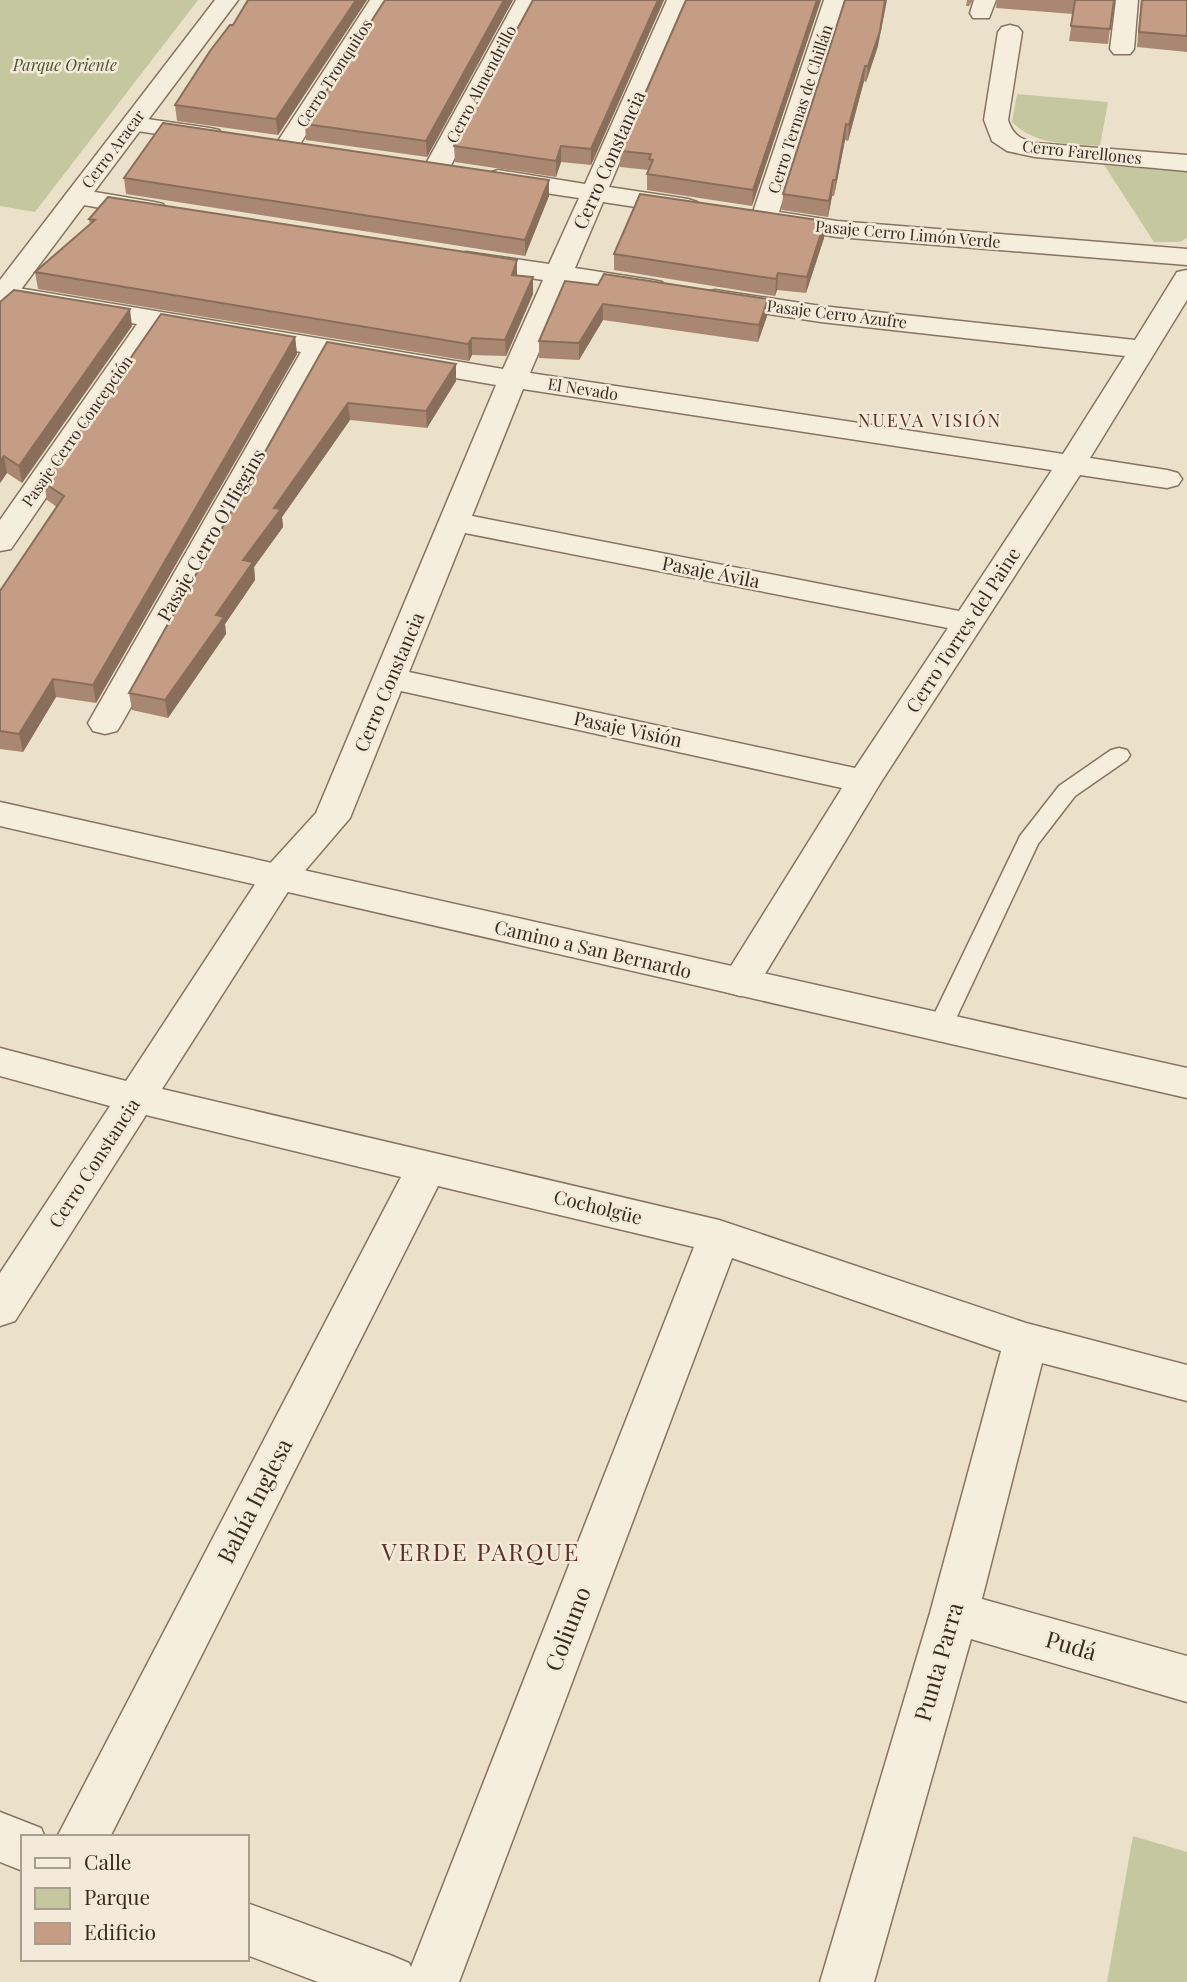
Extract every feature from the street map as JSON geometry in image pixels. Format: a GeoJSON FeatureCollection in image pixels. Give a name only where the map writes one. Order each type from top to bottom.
{"type":"FeatureCollection","features":[{"type":"Feature","properties":{"kind":"street","name":"Cerro Aracar"},"geometry":{"type":"LineString","coordinates":[[1,295],[227,0]]}},
{"type":"Feature","properties":{"kind":"street","name":"Cerro Tronquitos"},"geometry":{"type":"LineString","coordinates":[[286,147],[381,0]]}},
{"type":"Feature","properties":{"kind":"street","name":"Cerro Almendrillo"},"geometry":{"type":"LineString","coordinates":[[436,169],[527,0]]}},
{"type":"Feature","properties":{"kind":"street","name":"Cerro Constancia"},"geometry":{"type":"LineString","coordinates":[[0,1309],[278,878],[332,818],[513,379],[678,0]]}},
{"type":"Feature","properties":{"kind":"street","name":"Cerro Termas de Chillán"},"geometry":{"type":"LineString","coordinates":[[764,218],[835,0]]}},
{"type":"Feature","properties":{"kind":"street"},"geometry":{"type":"LineString","coordinates":[[1122,49],[1127,0]]}},
{"type":"Feature","properties":{"kind":"street","name":"Cerro Farellones"},"geometry":{"type":"LineString","coordinates":[[1010,32],[996,120],[1001,136],[1016,146],[1035,150],[1187,163]]}},
{"type":"Feature","properties":{"kind":"street"},"geometry":{"type":"LineString","coordinates":[[133,124],[235,139]]}},
{"type":"Feature","properties":{"kind":"street"},"geometry":{"type":"LineString","coordinates":[[260,143],[313,151]]}},
{"type":"Feature","properties":{"kind":"street"},"geometry":{"type":"LineString","coordinates":[[408,165],[712,210]]}},
{"type":"Feature","properties":{"kind":"street"},"geometry":{"type":"LineString","coordinates":[[77,197],[173,213]]}},
{"type":"Feature","properties":{"kind":"street","name":"Pasaje Cerro Limón Verde"},"geometry":{"type":"LineString","coordinates":[[738,214],[837,229],[1187,257]]}},
{"type":"Feature","properties":{"kind":"street","name":"Pasaje Cerro Azufre"},"geometry":{"type":"LineString","coordinates":[[435,255],[821,314],[1142,349]]}},
{"type":"Feature","properties":{"kind":"street","name":"Cerro Torres del Paine"},"geometry":{"type":"LineString","coordinates":[[740,982],[864,781],[1072,465],[1187,278]]}},
{"type":"Feature","properties":{"kind":"street","name":"El Nevado"},"geometry":{"type":"LineString","coordinates":[[1,295],[513,379],[1167,480]]}},
{"type":"Feature","properties":{"kind":"street","name":"Pasaje Cerro Concepción"},"geometry":{"type":"LineString","coordinates":[[0,542],[155,320]]}},
{"type":"Feature","properties":{"kind":"street","name":"Pasaje Cerro O'Higgins"},"geometry":{"type":"LineString","coordinates":[[104,723],[318,346]]}},
{"type":"Feature","properties":{"kind":"street","name":"Pasaje Ávila"},"geometry":{"type":"LineString","coordinates":[[455,522],[968,622]]}},
{"type":"Feature","properties":{"kind":"street","name":"Pasaje Visión"},"geometry":{"type":"LineString","coordinates":[[391,678],[864,781]]}},
{"type":"Feature","properties":{"kind":"street","name":"Camino a San Bernardo"},"geometry":{"type":"LineString","coordinates":[[0,814],[1187,1083]]}},
{"type":"Feature","properties":{"kind":"street","name":"Cocholgüe"},"geometry":{"type":"LineString","coordinates":[[0,1062],[136,1098],[719,1237],[1026,1341],[1187,1382]]}},
{"type":"Feature","properties":{"kind":"street","name":"Bahía Inglesa"},"geometry":{"type":"LineString","coordinates":[[84,1835],[427,1166]]}},
{"type":"Feature","properties":{"kind":"street","name":"Coliumo"},"geometry":{"type":"LineString","coordinates":[[432,1982],[719,1237]]}},
{"type":"Feature","properties":{"kind":"street","name":"Punta Parra"},"geometry":{"type":"LineString","coordinates":[[847,1982],[954,1612],[1026,1341]]}},
{"type":"Feature","properties":{"kind":"street","name":"Pudá"},"geometry":{"type":"LineString","coordinates":[[954,1612],[1187,1679]]}},
{"type":"Feature","properties":{"kind":"street"},"geometry":{"type":"LineString","coordinates":[[0,1837],[21,1845]]}},
{"type":"Feature","properties":{"kind":"street"},"geometry":{"type":"LineString","coordinates":[[248,1929],[390,1982]]}},
{"type":"Feature","properties":{"kind":"lane"},"geometry":{"type":"LineString","coordinates":[[940,1027],[1028,841],[1067,791],[1119,755]]}},
{"type":"Feature","properties":{"kind":"green space","name":"Parque Oriente"},"geometry":{"type":"Polygon","coordinates":[[[0,0],[198,0],[35,212],[0,206],[0,0]]]}},
{"type":"Feature","properties":{"kind":"green space"},"geometry":{"type":"Polygon","coordinates":[[[1017,94],[1108,102],[1100,146],[1053,142],[1021,130],[1012,122],[1017,94]]]}},
{"type":"Feature","properties":{"kind":"green space"},"geometry":{"type":"Polygon","coordinates":[[[1104,165],[1187,172],[1187,238],[1180,242],[1154,242],[1104,165]]]}},
{"type":"Feature","properties":{"kind":"green space"},"geometry":{"type":"Polygon","coordinates":[[[1133,1836],[1187,1852],[1187,1982],[1107,1982],[1133,1836]]]}},
{"type":"Feature","properties":{"kind":"building"},"geometry":{"type":"Polygon","coordinates":[[[248,0],[356,0],[276,119],[175,105],[210,51],[230,25],[233,25],[248,0]]]}},
{"type":"Feature","properties":{"kind":"building"},"geometry":{"type":"Polygon","coordinates":[[[385,0],[504,0],[426,141],[305,124],[385,0]]]}},
{"type":"Feature","properties":{"kind":"building"},"geometry":{"type":"Polygon","coordinates":[[[533,0],[658,0],[591,149],[561,146],[556,161],[454,146],[533,0]]]}},
{"type":"Feature","properties":{"kind":"building"},"geometry":{"type":"Polygon","coordinates":[[[686,0],[817,0],[753,190],[647,174],[653,160],[649,159],[651,154],[620,151],[686,0]]]}},
{"type":"Feature","properties":{"kind":"building"},"geometry":{"type":"Polygon","coordinates":[[[845,0],[885,0],[880,31],[868,66],[865,66],[849,125],[846,124],[836,180],[833,180],[829,201],[783,194],[845,0]]]}},
{"type":"Feature","properties":{"kind":"building"},"geometry":{"type":"Polygon","coordinates":[[[1075,0],[1114,0],[1110,29],[1071,26],[1075,0]]]}},
{"type":"Feature","properties":{"kind":"building"},"geometry":{"type":"Polygon","coordinates":[[[1142,0],[1187,0],[1187,36],[1139,32],[1142,0]]]}},
{"type":"Feature","properties":{"kind":"building"},"geometry":{"type":"Polygon","coordinates":[[[163,123],[549,180],[525,240],[124,178],[163,123]]]}},
{"type":"Feature","properties":{"kind":"building"},"geometry":{"type":"Polygon","coordinates":[[[640,194],[825,221],[807,277],[778,273],[776,279],[614,254],[640,194]]]}},
{"type":"Feature","properties":{"kind":"building"},"geometry":{"type":"Polygon","coordinates":[[[108,197],[517,260],[512,275],[533,277],[505,340],[472,338],[468,344],[35,272],[95,220],[89,219],[108,197]]]}},
{"type":"Feature","properties":{"kind":"building"},"geometry":{"type":"Polygon","coordinates":[[[604,274],[768,299],[759,325],[603,304],[579,343],[539,341],[565,281],[598,285],[604,274]]]}},
{"type":"Feature","properties":{"kind":"building"},"geometry":{"type":"Polygon","coordinates":[[[14,290],[130,309],[19,466],[4,456],[0,461],[0,302],[14,290]]]}},
{"type":"Feature","properties":{"kind":"building"},"geometry":{"type":"Polygon","coordinates":[[[161,314],[295,337],[93,685],[53,679],[19,734],[0,731],[0,591],[64,496],[44,483],[161,314]]]}},
{"type":"Feature","properties":{"kind":"building"},"geometry":{"type":"Polygon","coordinates":[[[327,342],[456,364],[426,411],[348,403],[274,508],[281,509],[243,560],[253,562],[216,615],[224,617],[165,700],[129,693],[327,342]]]}},
{"type":"Feature","properties":{"kind":"district","name":"NUEVA VISIÓN"},"geometry":{"type":"Point","coordinates":[930,421]}},
{"type":"Feature","properties":{"kind":"district","name":"VERDE PARQUE"},"geometry":{"type":"Point","coordinates":[481,1553]}}]}
